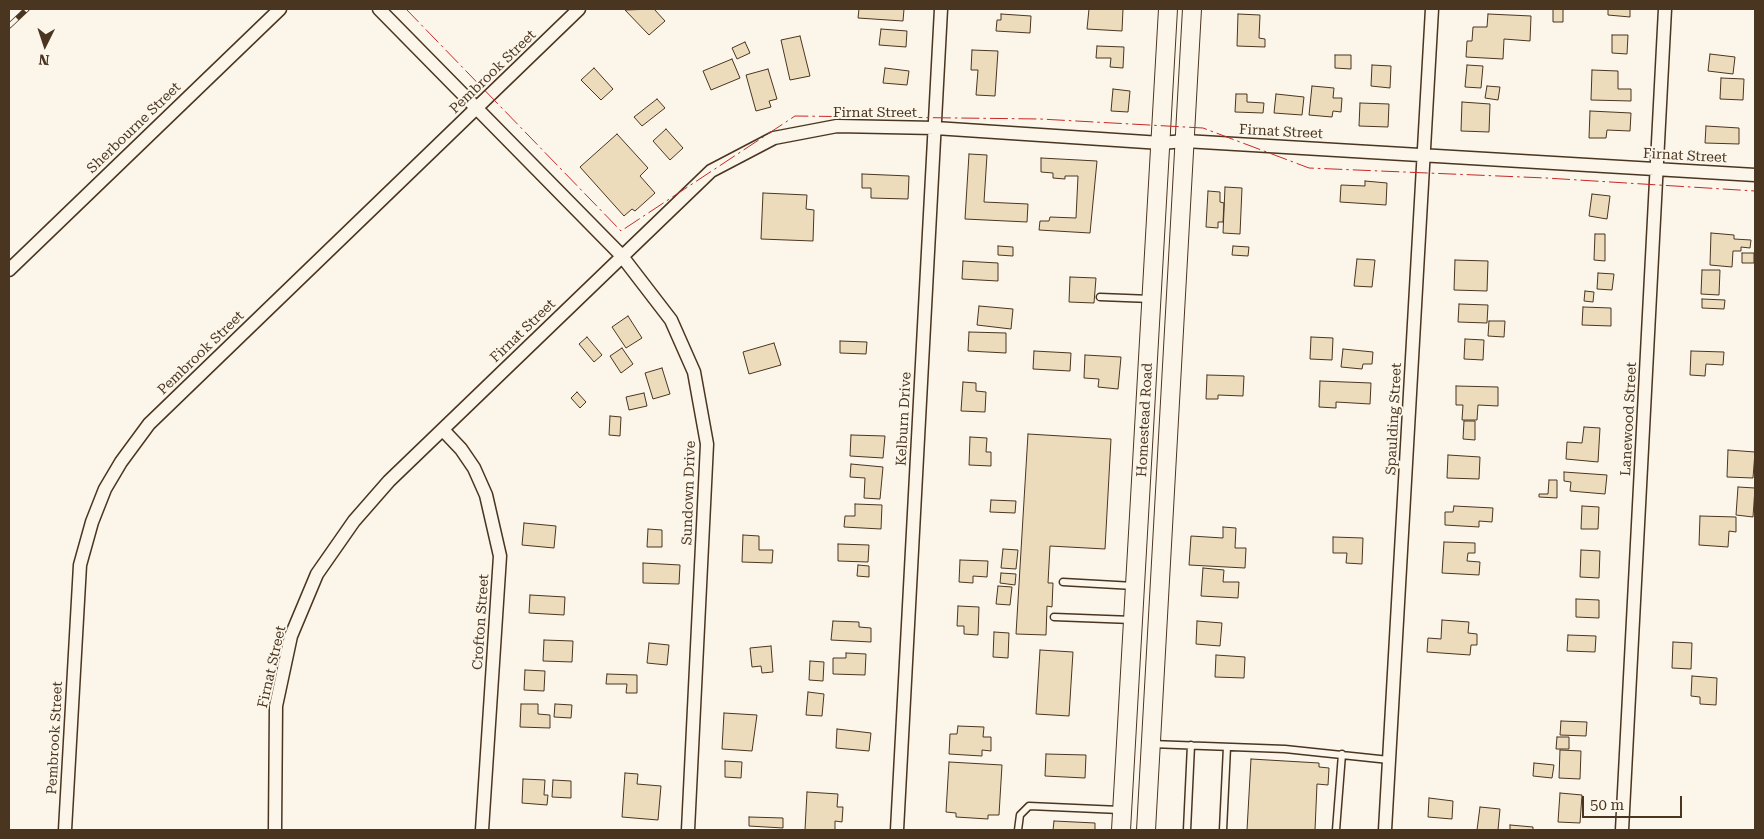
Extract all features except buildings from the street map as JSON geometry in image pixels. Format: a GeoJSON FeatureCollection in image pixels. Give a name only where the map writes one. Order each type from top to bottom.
{"type":"FeatureCollection","features":[{"type":"Feature","properties":{"kind":"main road","name":"Homestead Road"},"geometry":{"type":"LineString","coordinates":[[1120,830],[1168,9]]}},
{"type":"Feature","properties":{"kind":"main road","name":"Homestead Road"},"geometry":{"type":"LineString","coordinates":[[1146,830],[1192,9]]}},
{"type":"Feature","properties":{"kind":"main road"},"geometry":{"type":"LineString","coordinates":[[1140,502],[1165,500]]}},
{"type":"Feature","properties":{"kind":"main road"},"geometry":{"type":"LineString","coordinates":[[1128,700],[1154,704]]}},
{"type":"Feature","properties":{"kind":"street","name":"Sherbourne Street"},"geometry":{"type":"LineString","coordinates":[[9,270],[280,9]]}},
{"type":"Feature","properties":{"kind":"street","name":"Sundown Drive"},"geometry":{"type":"LineString","coordinates":[[379,9],[621,255],[671,320],[694,372],[708,444],[688,830]]}},
{"type":"Feature","properties":{"kind":"street","name":"Pembrook Street"},"geometry":{"type":"LineString","coordinates":[[65,830],[80,565],[92,522],[105,489],[149,424],[580,9]]}},
{"type":"Feature","properties":{"kind":"street","name":"Kelburn Drive"},"geometry":{"type":"LineString","coordinates":[[897,830],[941,9]]}},
{"type":"Feature","properties":{"kind":"street","name":"Spaulding Street"},"geometry":{"type":"LineString","coordinates":[[1385,830],[1432,9]]}},
{"type":"Feature","properties":{"kind":"street","name":"Lanewood Street"},"geometry":{"type":"LineString","coordinates":[[1622,830],[1665,9]]}},
{"type":"Feature","properties":{"kind":"street","name":"Firnat Street"},"geometry":{"type":"LineString","coordinates":[[275,830],[276,706],[292,636],[317,574],[354,521],[389,481],[621,255],[711,171],[774,138],[837,126],[935,128],[1161,143],[1185,141],[1755,175]]}},
{"type":"Feature","properties":{"kind":"street","name":"Crofton Street"},"geometry":{"type":"LineString","coordinates":[[443,430],[474,468],[486,494],[500,556],[482,830]]}},
{"type":"Feature","properties":{"kind":"lane"},"geometry":{"type":"LineString","coordinates":[[1100,297],[1152,299]]}},
{"type":"Feature","properties":{"kind":"lane"},"geometry":{"type":"LineString","coordinates":[[1063,582],[1135,586]]}},
{"type":"Feature","properties":{"kind":"lane"},"geometry":{"type":"LineString","coordinates":[[1054,617],[1133,620]]}},
{"type":"Feature","properties":{"kind":"lane"},"geometry":{"type":"LineString","coordinates":[[1151,744],[1342,754],[1390,760]]}},
{"type":"Feature","properties":{"kind":"lane"},"geometry":{"type":"LineString","coordinates":[[1187,830],[1192,745]]}},
{"type":"Feature","properties":{"kind":"lane"},"geometry":{"type":"LineString","coordinates":[[1223,830],[1227,747]]}},
{"type":"Feature","properties":{"kind":"lane"},"geometry":{"type":"LineString","coordinates":[[1336,830],[1342,754]]}},
{"type":"Feature","properties":{"kind":"lane"},"geometry":{"type":"LineString","coordinates":[[1018,830],[1020,815],[1029,806],[1122,810]]}},
{"type":"Feature","properties":{"kind":"railway"},"geometry":{"type":"LineString","coordinates":[[9,26],[27,9]]}},
{"type":"Feature","properties":{"kind":"power"},"geometry":{"type":"LineString","coordinates":[[406,9],[621,231],[795,116],[1040,119],[1203,128],[1309,168],[1546,178],[1755,191]]}}]}
